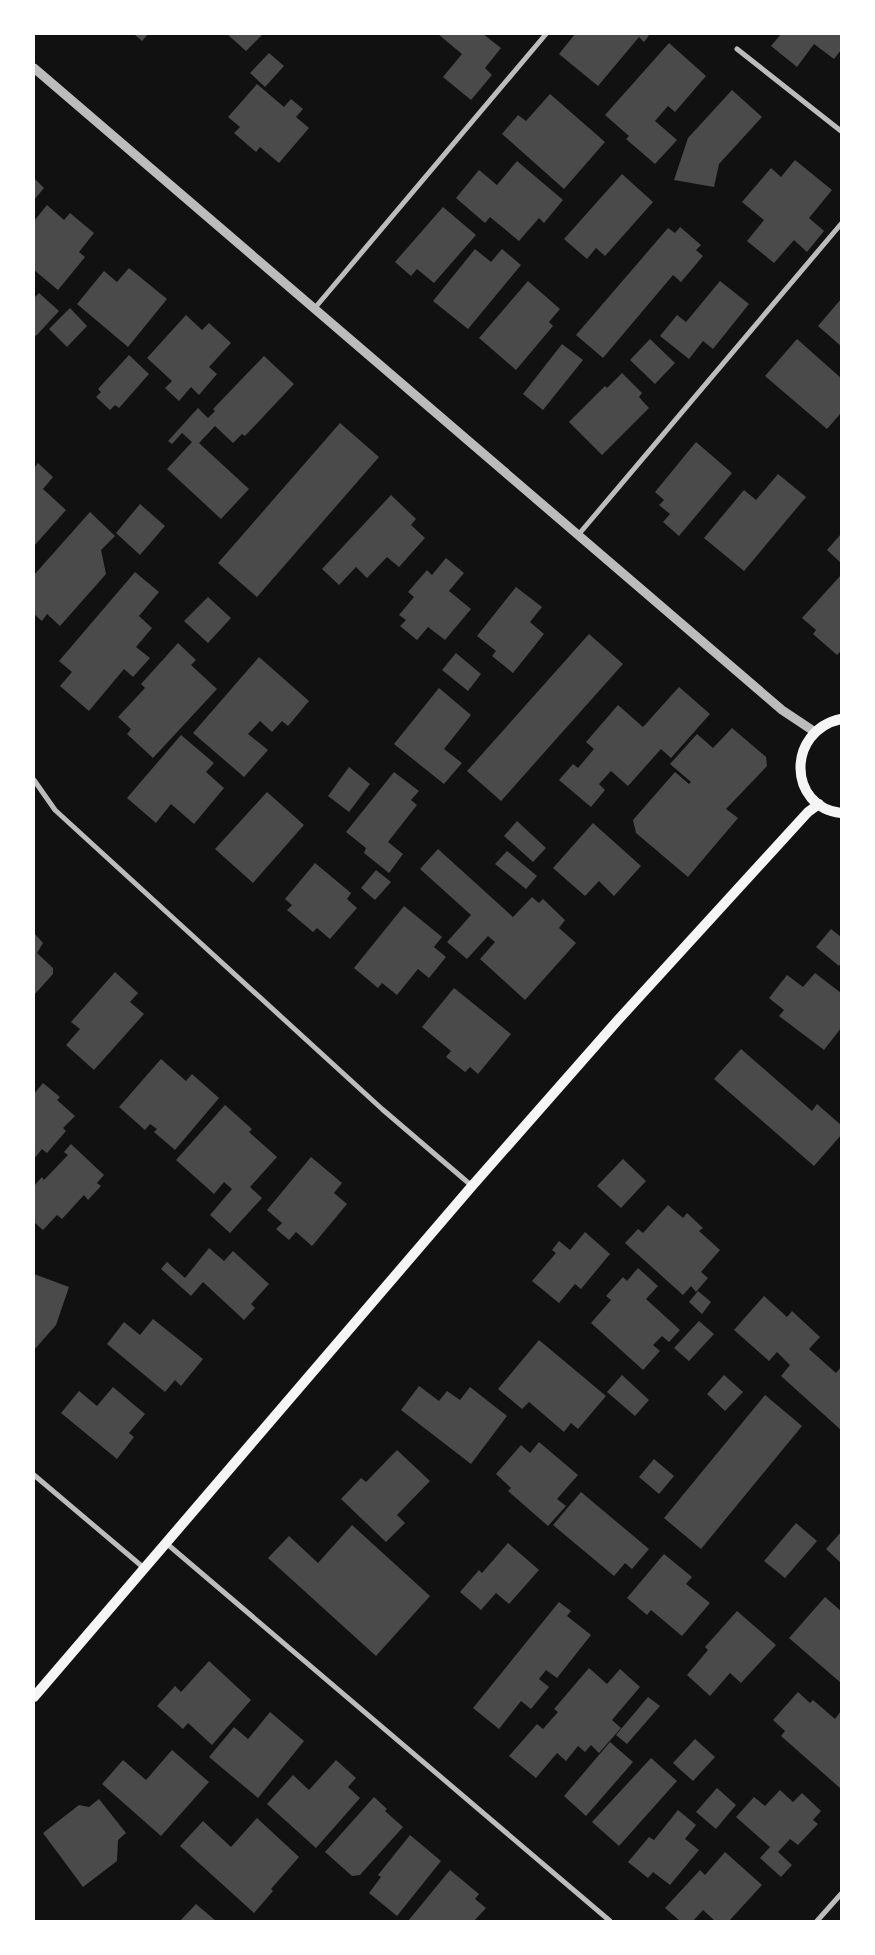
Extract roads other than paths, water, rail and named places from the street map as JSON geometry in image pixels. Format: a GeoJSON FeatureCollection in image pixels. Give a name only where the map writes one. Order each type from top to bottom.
{"type":"FeatureCollection","features":[{"type":"Feature","properties":{"kind":"main road"},"geometry":{"type":"LineString","coordinates":[[841,719],[823,726],[814,732],[807,741],[803,751],[801,768],[805,786],[811,796],[828,810],[841,813]]}},
{"type":"Feature","properties":{"kind":"main road"},"geometry":{"type":"LineString","coordinates":[[34,1697],[472,1186],[618,1020],[808,812],[819,804]]}},
{"type":"Feature","properties":{"kind":"street"},"geometry":{"type":"LineString","coordinates":[[314,309],[546,34]]}},
{"type":"Feature","properties":{"kind":"street"},"geometry":{"type":"LineString","coordinates":[[737,49],[841,131]]}},
{"type":"Feature","properties":{"kind":"street"},"geometry":{"type":"LineString","coordinates":[[34,68],[782,710],[814,732]]}},
{"type":"Feature","properties":{"kind":"street"},"geometry":{"type":"LineString","coordinates":[[579,534],[841,224]]}},
{"type":"Feature","properties":{"kind":"street"},"geometry":{"type":"LineString","coordinates":[[34,780],[55,810],[382,1109],[472,1186]]}},
{"type":"Feature","properties":{"kind":"street"},"geometry":{"type":"LineString","coordinates":[[34,1475],[145,1568]]}},
{"type":"Feature","properties":{"kind":"street"},"geometry":{"type":"LineString","coordinates":[[166,1543],[610,1921]]}},
{"type":"Feature","properties":{"kind":"street"},"geometry":{"type":"LineString","coordinates":[[817,1921],[841,1894]]}}]}
